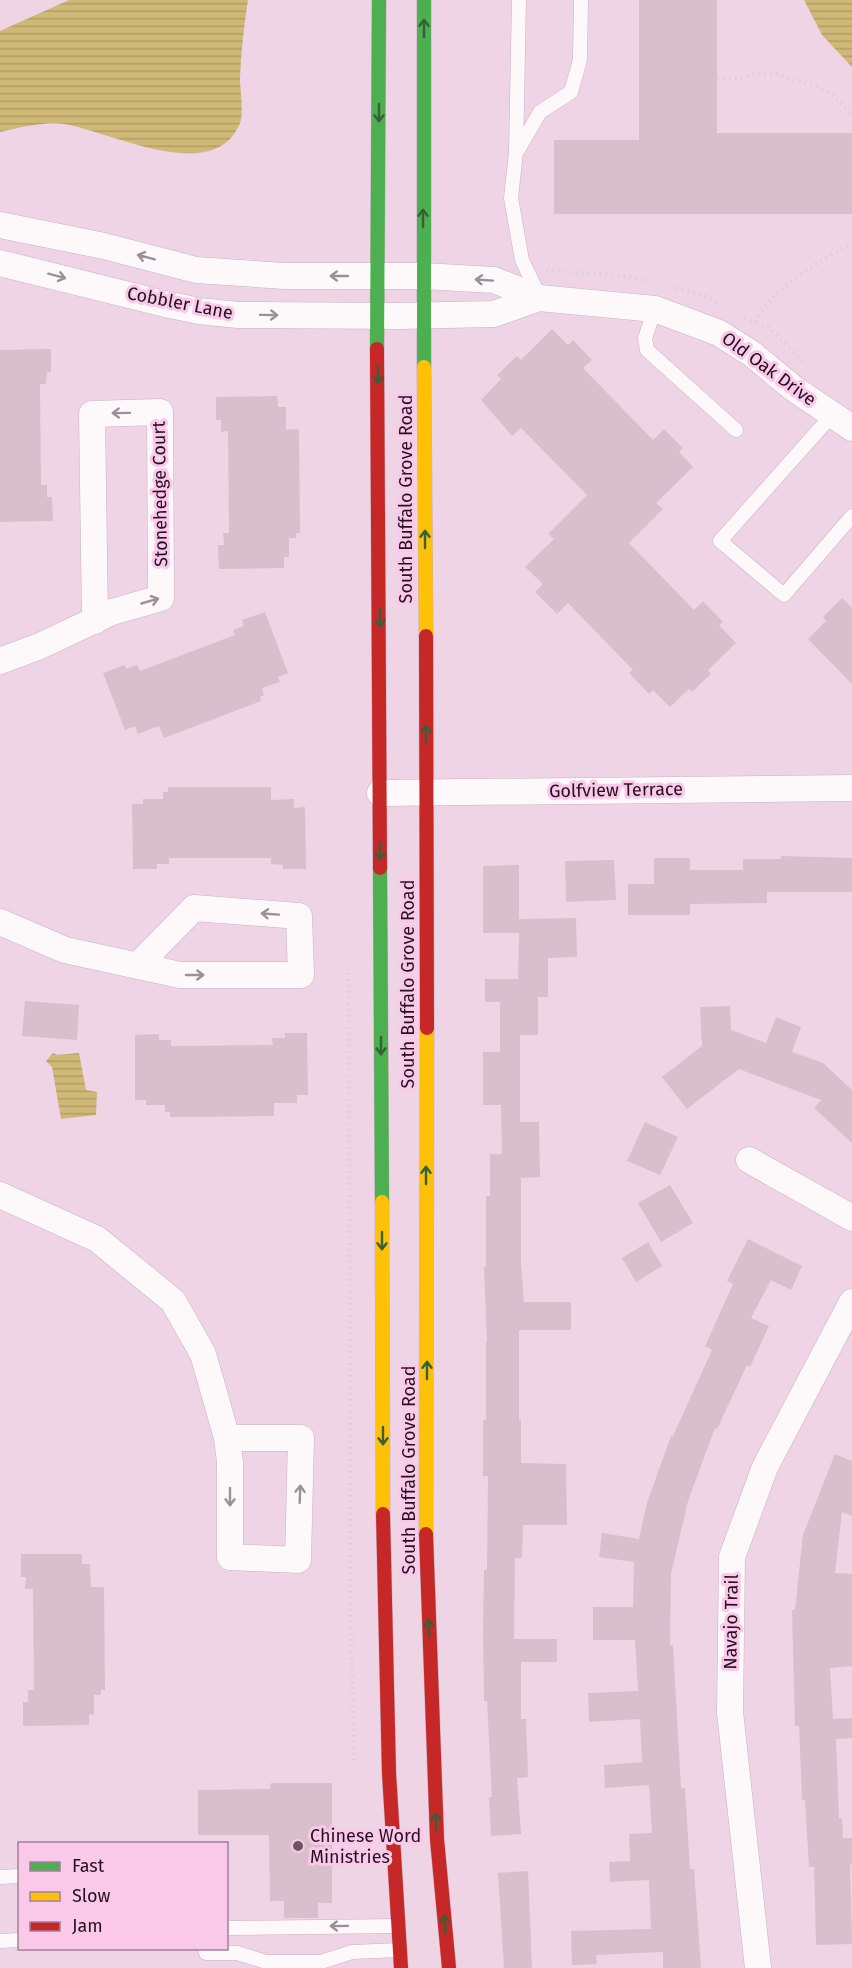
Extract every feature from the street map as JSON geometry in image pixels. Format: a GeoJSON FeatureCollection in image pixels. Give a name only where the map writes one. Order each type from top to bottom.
{"type":"FeatureCollection","features":[{"type":"Feature","properties":{"kind":"main road","name":"South Buffalo Grove Road"},"geometry":{"type":"LineString","coordinates":[[379,0],[399,276],[427,792],[426,1563],[437,1839],[448,1968]]}},
{"type":"Feature","properties":{"kind":"main road","name":"South Buffalo Grove Road"},"geometry":{"type":"LineString","coordinates":[[401,1968],[386,1728],[383,1552],[380,792],[400,316],[399,276],[424,0]]}},
{"type":"Feature","properties":{"kind":"street","name":"Cobbler Lane"},"geometry":{"type":"LineString","coordinates":[[0,225],[104,246],[196,270],[285,276],[399,276]]}},
{"type":"Feature","properties":{"kind":"street","name":"Cobbler Lane"},"geometry":{"type":"LineString","coordinates":[[0,263],[200,311],[238,315],[400,316]]}},
{"type":"Feature","properties":{"kind":"street","name":"Old Oak Drive"},"geometry":{"type":"LineString","coordinates":[[399,276],[494,280],[539,298],[656,309],[719,333],[752,354],[793,388],[842,421]]}},
{"type":"Feature","properties":{"kind":"street","name":"Old Oak Drive"},"geometry":{"type":"LineString","coordinates":[[400,316],[494,314],[539,298]]}},
{"type":"Feature","properties":{"kind":"street","name":"Stonehedge Court"},"geometry":{"type":"LineString","coordinates":[[0,662],[40,646],[95,621],[112,612],[161,598],[160,412],[92,414],[95,621]]}},
{"type":"Feature","properties":{"kind":"street","name":"Golfview Terrace"},"geometry":{"type":"LineString","coordinates":[[380,792],[852,788]]}},
{"type":"Feature","properties":{"kind":"street"},"geometry":{"type":"LineString","coordinates":[[0,922],[65,950],[137,966],[180,975],[301,975],[299,916],[194,908],[137,966]]}},
{"type":"Feature","properties":{"kind":"street"},"geometry":{"type":"LineString","coordinates":[[749,1161],[852,1218]]}},
{"type":"Feature","properties":{"kind":"street"},"geometry":{"type":"LineString","coordinates":[[0,1195],[97,1239],[173,1301],[203,1354],[227,1438],[230,1462],[230,1557],[298,1560],[301,1438],[227,1438]]}},
{"type":"Feature","properties":{"kind":"street","name":"Navajo Trail"},"geometry":{"type":"LineString","coordinates":[[758,1968],[730,1712],[732,1557],[765,1467],[852,1302]]}},
{"type":"Feature","properties":{"kind":"lane"},"geometry":{"type":"LineString","coordinates":[[519,0],[516,152],[511,198],[522,260],[539,298]]}},
{"type":"Feature","properties":{"kind":"lane"},"geometry":{"type":"LineString","coordinates":[[516,152],[540,112],[571,92],[580,60],[581,0]]}},
{"type":"Feature","properties":{"kind":"lane"},"geometry":{"type":"LineString","coordinates":[[656,309],[645,338],[647,350],[736,430]]}},
{"type":"Feature","properties":{"kind":"lane"},"geometry":{"type":"LineString","coordinates":[[842,421],[720,541],[784,595],[852,516]]}},
{"type":"Feature","properties":{"kind":"lane"},"geometry":{"type":"LineString","coordinates":[[0,1877],[18,1875]]}},
{"type":"Feature","properties":{"kind":"lane"},"geometry":{"type":"LineString","coordinates":[[228,1928],[397,1926]]}},
{"type":"Feature","properties":{"kind":"lane"},"geometry":{"type":"LineString","coordinates":[[0,1941],[18,1940]]}},
{"type":"Feature","properties":{"kind":"lane"},"geometry":{"type":"LineString","coordinates":[[205,1950],[206,1953],[237,1953],[266,1962],[321,1962],[352,1952],[399,1950]]}},
{"type":"Feature","properties":{"kind":"path"},"geometry":{"type":"LineString","coordinates":[[717,79],[739,79],[756,74],[772,73],[784,76],[819,88],[834,96],[852,115]]}},
{"type":"Feature","properties":{"kind":"path"},"geometry":{"type":"LineString","coordinates":[[756,322],[762,307],[793,279],[852,244]]}},
{"type":"Feature","properties":{"kind":"shaded area"},"geometry":{"type":"Polygon","coordinates":[[[69,0],[248,0],[240,68],[241,119],[227,142],[208,151],[185,153],[133,144],[57,123],[0,132],[0,31],[69,0]]]}},
{"type":"Feature","properties":{"kind":"shaded area"},"geometry":{"type":"Polygon","coordinates":[[[804,0],[852,0],[852,67],[822,35],[804,0]]]}},
{"type":"Feature","properties":{"kind":"shaded area"},"geometry":{"type":"Polygon","coordinates":[[[53,1053],[57,1055],[79,1053],[86,1090],[97,1092],[96,1115],[61,1119],[52,1067],[46,1061],[53,1053]]]}},
{"type":"Feature","properties":{"kind":"building"},"geometry":{"type":"Polygon","coordinates":[[[639,0],[717,0],[717,133],[852,133],[852,214],[554,214],[554,140],[639,140],[639,0]]]}},
{"type":"Feature","properties":{"kind":"building"},"geometry":{"type":"Polygon","coordinates":[[[552,329],[568,345],[573,340],[592,360],[583,368],[653,440],[664,429],[683,448],[679,452],[693,467],[656,503],[663,509],[629,543],[694,610],[703,601],[723,622],[719,625],[736,643],[708,670],[711,674],[692,692],[689,689],[670,707],[653,690],[649,694],[629,673],[633,670],[568,603],[557,614],[535,592],[543,584],[525,567],[554,539],[548,534],[587,495],[521,428],[512,436],[481,400],[501,379],[497,375],[517,356],[521,360],[552,329]]]}},
{"type":"Feature","properties":{"kind":"building"},"geometry":{"type":"Polygon","coordinates":[[[51,349],[51,372],[47,372],[46,384],[40,384],[41,485],[47,485],[47,497],[52,497],[53,521],[0,522],[0,350],[51,349]]]}},
{"type":"Feature","properties":{"kind":"building"},"geometry":{"type":"Polygon","coordinates":[[[277,396],[278,407],[286,407],[286,430],[299,429],[300,533],[296,533],[296,538],[289,538],[289,557],[284,557],[284,568],[219,569],[218,545],[224,545],[223,533],[229,533],[228,431],[221,432],[221,420],[216,420],[216,397],[277,396]]]}},
{"type":"Feature","properties":{"kind":"building"},"geometry":{"type":"Polygon","coordinates":[[[842,598],[852,608],[852,684],[808,639],[826,621],[823,617],[842,598]]]}},
{"type":"Feature","properties":{"kind":"building"},"geometry":{"type":"Polygon","coordinates":[[[265,612],[288,673],[278,677],[280,682],[262,688],[264,695],[260,697],[261,701],[164,738],[159,726],[138,734],[135,726],[125,730],[103,673],[125,665],[126,669],[137,665],[140,671],[235,635],[233,630],[244,626],[242,620],[265,612]]]}},
{"type":"Feature","properties":{"kind":"building"},"geometry":{"type":"Polygon","coordinates":[[[168,787],[271,787],[271,800],[294,799],[294,808],[305,807],[306,869],[283,869],[283,865],[271,864],[271,858],[169,858],[169,864],[157,864],[157,869],[133,869],[132,804],[143,804],[143,799],[163,799],[163,792],[168,792],[168,787]]]}},
{"type":"Feature","properties":{"kind":"building"},"geometry":{"type":"Polygon","coordinates":[[[781,856],[852,858],[852,892],[767,892],[767,903],[690,904],[690,915],[628,915],[628,884],[654,884],[654,858],[690,858],[690,870],[743,870],[743,859],[781,859],[781,856]]]}},
{"type":"Feature","properties":{"kind":"building"},"geometry":{"type":"Polygon","coordinates":[[[614,860],[616,900],[566,902],[565,861],[614,860]]]}},
{"type":"Feature","properties":{"kind":"building"},"geometry":{"type":"Polygon","coordinates":[[[519,865],[519,919],[576,918],[577,957],[548,958],[548,997],[538,997],[538,1035],[520,1035],[520,1122],[539,1122],[540,1177],[521,1178],[521,1265],[524,1302],[571,1302],[571,1330],[519,1330],[521,1463],[566,1464],[567,1525],[523,1525],[522,1558],[515,1558],[514,1639],[557,1639],[557,1662],[521,1662],[521,1719],[526,1719],[528,1777],[517,1778],[521,1834],[491,1836],[489,1797],[492,1797],[487,1701],[484,1701],[483,1627],[484,1570],[487,1570],[488,1476],[483,1476],[487,1342],[484,1267],[486,1267],[486,1196],[490,1196],[490,1154],[502,1154],[501,1105],[483,1105],[483,1052],[500,1052],[500,1002],[485,1002],[485,979],[518,979],[519,933],[483,933],[483,866],[519,865]]]}},
{"type":"Feature","properties":{"kind":"building"},"geometry":{"type":"Polygon","coordinates":[[[25,1001],[79,1005],[77,1040],[22,1036],[25,1001]]]}},
{"type":"Feature","properties":{"kind":"building"},"geometry":{"type":"Polygon","coordinates":[[[730,1006],[731,1030],[766,1043],[776,1017],[801,1027],[792,1052],[823,1063],[852,1090],[852,1143],[814,1108],[821,1100],[739,1069],[687,1109],[662,1077],[702,1046],[700,1007],[730,1006]]]}},
{"type":"Feature","properties":{"kind":"building"},"geometry":{"type":"Polygon","coordinates":[[[285,1033],[307,1033],[308,1095],[297,1095],[297,1103],[274,1103],[274,1116],[170,1117],[170,1112],[165,1112],[165,1105],[146,1105],[146,1100],[135,1100],[135,1035],[159,1034],[159,1040],[171,1040],[171,1046],[273,1045],[272,1038],[285,1038],[285,1033]]]}},
{"type":"Feature","properties":{"kind":"building"},"geometry":{"type":"Polygon","coordinates":[[[645,1122],[678,1137],[660,1175],[627,1161],[645,1122]]]}},
{"type":"Feature","properties":{"kind":"building"},"geometry":{"type":"Polygon","coordinates":[[[670,1185],[693,1223],[661,1242],[638,1203],[670,1185]]]}},
{"type":"Feature","properties":{"kind":"building"},"geometry":{"type":"Polygon","coordinates":[[[748,1239],[802,1266],[791,1290],[771,1280],[751,1318],[769,1326],[750,1367],[747,1365],[717,1429],[715,1428],[688,1501],[671,1574],[670,1645],[673,1645],[681,1788],[685,1788],[690,1869],[694,1869],[701,1968],[663,1968],[663,1952],[596,1955],[597,1964],[572,1965],[571,1931],[651,1929],[649,1880],[610,1882],[609,1862],[630,1861],[629,1834],[652,1833],[649,1785],[605,1788],[604,1765],[642,1762],[640,1719],[589,1722],[588,1693],[638,1691],[635,1640],[593,1640],[593,1607],[633,1607],[634,1562],[599,1557],[602,1533],[639,1539],[647,1503],[671,1436],[673,1436],[712,1350],[705,1346],[733,1284],[727,1281],[748,1239]]]}},
{"type":"Feature","properties":{"kind":"building"},"geometry":{"type":"Polygon","coordinates":[[[648,1242],[662,1266],[636,1282],[622,1258],[648,1242]]]}},
{"type":"Feature","properties":{"kind":"building"},"geometry":{"type":"Polygon","coordinates":[[[835,1454],[852,1461],[852,1516],[842,1512],[835,1573],[852,1574],[852,1666],[830,1668],[833,1719],[852,1718],[852,1738],[836,1739],[839,1818],[842,1818],[843,1838],[852,1838],[852,1865],[850,1865],[852,1944],[816,1945],[814,1867],[809,1867],[805,1800],[802,1800],[799,1726],[795,1726],[792,1610],[795,1610],[803,1535],[835,1454]]]}},
{"type":"Feature","properties":{"kind":"building"},"geometry":{"type":"Polygon","coordinates":[[[21,1554],[82,1554],[82,1564],[90,1564],[91,1587],[104,1587],[105,1690],[101,1690],[101,1695],[94,1695],[94,1715],[89,1714],[89,1725],[23,1726],[23,1702],[28,1702],[28,1690],[34,1690],[33,1589],[25,1589],[26,1577],[21,1577],[21,1554]]]}},
{"type":"Feature","properties":{"kind":"building"},"geometry":{"type":"Polygon","coordinates":[[[271,1783],[332,1783],[332,1903],[318,1903],[318,1918],[284,1918],[284,1901],[270,1901],[269,1835],[198,1835],[198,1790],[270,1789],[271,1783]]]}},
{"type":"Feature","properties":{"kind":"building"},"geometry":{"type":"Polygon","coordinates":[[[528,1871],[532,1968],[504,1968],[498,1873],[528,1871]]]}},
{"type":"Feature","properties":{"kind":"traffic: fast"},"geometry":{"type":"LineString","coordinates":[[377,349],[379,0]]}},
{"type":"Feature","properties":{"kind":"traffic: fast"},"geometry":{"type":"LineString","coordinates":[[424,0],[424,367]]}},
{"type":"Feature","properties":{"kind":"traffic: fast"},"geometry":{"type":"LineString","coordinates":[[380,868],[382,1202]]}},
{"type":"Feature","properties":{"kind":"traffic: slow"},"geometry":{"type":"LineString","coordinates":[[424,367],[426,636]]}},
{"type":"Feature","properties":{"kind":"traffic: slow"},"geometry":{"type":"LineString","coordinates":[[426,1534],[427,1028]]}},
{"type":"Feature","properties":{"kind":"traffic: slow"},"geometry":{"type":"LineString","coordinates":[[382,1202],[383,1514]]}},
{"type":"Feature","properties":{"kind":"traffic: jam"},"geometry":{"type":"LineString","coordinates":[[377,349],[380,868]]}},
{"type":"Feature","properties":{"kind":"traffic: jam"},"geometry":{"type":"LineString","coordinates":[[426,636],[427,1028]]}},
{"type":"Feature","properties":{"kind":"traffic: jam"},"geometry":{"type":"LineString","coordinates":[[383,1514],[389,1773],[401,1968]]}},
{"type":"Feature","properties":{"kind":"traffic: jam"},"geometry":{"type":"LineString","coordinates":[[426,1534],[437,1839],[449,1968]]}},
{"type":"Feature","properties":{"kind":"place","name":"Chinese Word Ministries"},"geometry":{"type":"Point","coordinates":[298,1846]}}]}
